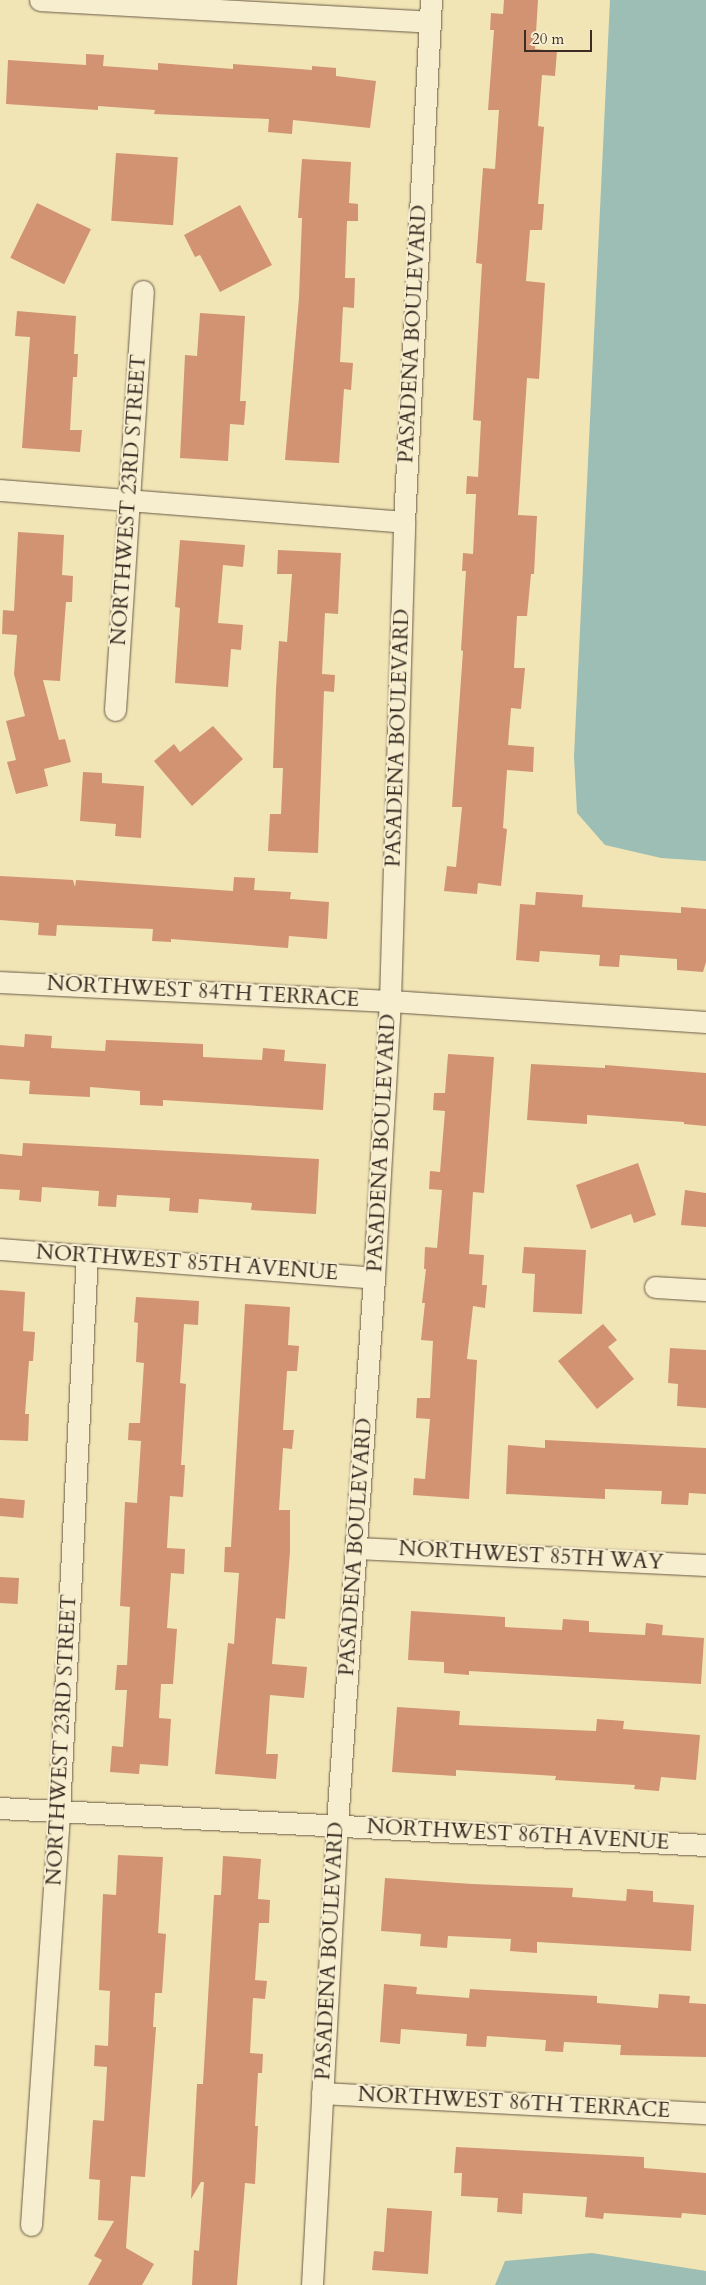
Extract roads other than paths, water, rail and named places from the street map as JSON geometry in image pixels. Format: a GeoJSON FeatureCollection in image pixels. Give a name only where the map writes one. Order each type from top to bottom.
{"type":"FeatureCollection","features":[{"type":"Feature","properties":{"kind":"street"},"geometry":{"type":"LineString","coordinates":[[40,0],[428,22]]}},
{"type":"Feature","properties":{"kind":"street","name":"PASADENA BOULEVARD"},"geometry":{"type":"LineString","coordinates":[[312,2285],[337,1824],[357,1548],[390,1001],[404,522],[428,22],[431,0]]}},
{"type":"Feature","properties":{"kind":"street","name":"NORTHWEST 23RD STREET"},"geometry":{"type":"LineString","coordinates":[[115,710],[144,291]]}},
{"type":"Feature","properties":{"kind":"street"},"geometry":{"type":"LineString","coordinates":[[0,490],[404,522]]}},
{"type":"Feature","properties":{"kind":"street","name":"NORTHWEST 84TH TERRACE"},"geometry":{"type":"LineString","coordinates":[[0,982],[390,1001],[706,1022]]}},
{"type":"Feature","properties":{"kind":"street","name":"NORTHWEST 85TH AVENUE"},"geometry":{"type":"LineString","coordinates":[[0,1249],[374,1278]]}},
{"type":"Feature","properties":{"kind":"street","name":"NORTHWEST 23RD STREET"},"geometry":{"type":"LineString","coordinates":[[31,2225],[59,1811],[88,1255]]}},
{"type":"Feature","properties":{"kind":"street"},"geometry":{"type":"LineString","coordinates":[[655,1287],[706,1290]]}},
{"type":"Feature","properties":{"kind":"street","name":"NORTHWEST 85TH WAY"},"geometry":{"type":"LineString","coordinates":[[357,1548],[706,1565]]}},
{"type":"Feature","properties":{"kind":"street","name":"NORTHWEST 86TH AVENUE"},"geometry":{"type":"LineString","coordinates":[[0,1808],[337,1824],[706,1845]]}},
{"type":"Feature","properties":{"kind":"street","name":"NORTHWEST 86TH TERRACE"},"geometry":{"type":"LineString","coordinates":[[322,2093],[706,2113]]}},
{"type":"Feature","properties":{"kind":"water"},"geometry":{"type":"Polygon","coordinates":[[[610,0],[706,0],[706,861],[661,858],[605,845],[577,813],[574,756],[610,0]]]}},
{"type":"Feature","properties":{"kind":"water"},"geometry":{"type":"Polygon","coordinates":[[[592,2253],[706,2271],[706,2285],[495,2285],[505,2261],[592,2253]]]}}]}
